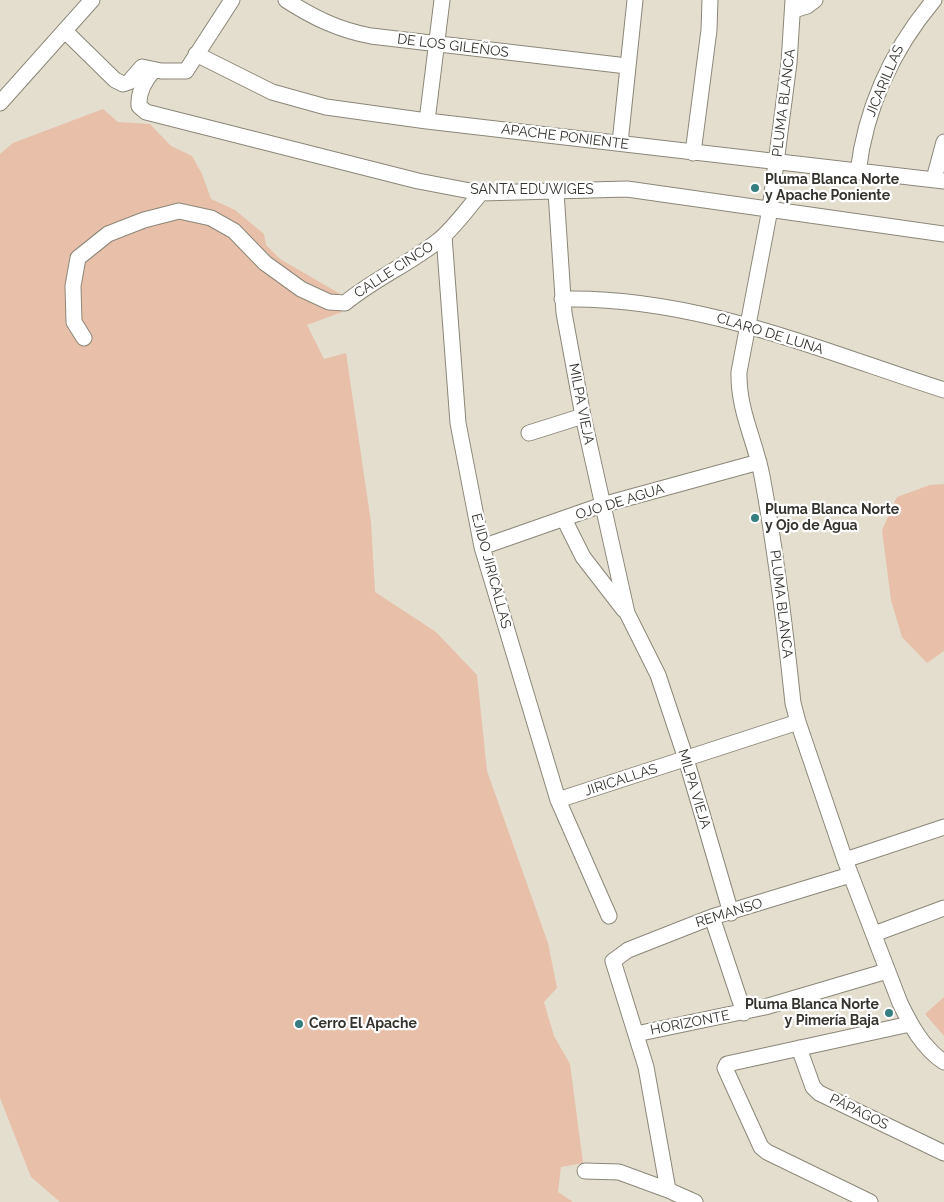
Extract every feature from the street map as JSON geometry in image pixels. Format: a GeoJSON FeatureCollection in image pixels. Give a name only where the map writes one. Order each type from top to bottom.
{"type":"FeatureCollection","features":[{"type":"Feature","properties":{"kind":"street"},"geometry":{"type":"LineString","coordinates":[[0,103],[92,0]]}},
{"type":"Feature","properties":{"kind":"street"},"geometry":{"type":"LineString","coordinates":[[65,32],[115,80],[123,84],[129,82],[142,67],[154,70],[186,71],[232,0]]}},
{"type":"Feature","properties":{"kind":"street","name":"DE LOS GILEÑOS"},"geometry":{"type":"LineString","coordinates":[[286,0],[324,22],[348,31],[436,44],[627,66]]}},
{"type":"Feature","properties":{"kind":"street"},"geometry":{"type":"LineString","coordinates":[[427,121],[442,0]]}},
{"type":"Feature","properties":{"kind":"street"},"geometry":{"type":"LineString","coordinates":[[620,143],[634,0]]}},
{"type":"Feature","properties":{"kind":"street"},"geometry":{"type":"LineString","coordinates":[[693,153],[709,30],[710,0]]}},
{"type":"Feature","properties":{"kind":"street"},"geometry":{"type":"LineString","coordinates":[[794,5],[807,6],[815,0]]}},
{"type":"Feature","properties":{"kind":"street","name":"JICARILLAS"},"geometry":{"type":"LineString","coordinates":[[858,172],[869,118],[879,89],[899,46],[911,27],[934,0]]}},
{"type":"Feature","properties":{"kind":"street","name":"PLUMA BLANCA"},"geometry":{"type":"LineString","coordinates":[[794,5],[770,209],[739,386],[742,411],[759,462],[772,529],[793,703],[798,722],[850,875],[887,971],[905,1001],[910,1024],[926,1047],[944,1062]]}},
{"type":"Feature","properties":{"kind":"street","name":"APACHE PONIENTE"},"geometry":{"type":"LineString","coordinates":[[196,54],[272,92],[298,100],[427,121],[776,163],[939,180]]}},
{"type":"Feature","properties":{"kind":"street","name":"SANTA EDUWIGES"},"geometry":{"type":"LineString","coordinates":[[154,70],[146,78],[139,97],[139,106],[146,112],[418,181],[481,193],[627,189],[944,234]]}},
{"type":"Feature","properties":{"kind":"street"},"geometry":{"type":"LineString","coordinates":[[939,180],[944,142]]}},
{"type":"Feature","properties":{"kind":"street","name":"MILPA VIEJA"},"geometry":{"type":"LineString","coordinates":[[556,192],[562,299],[582,416],[627,613]]}},
{"type":"Feature","properties":{"kind":"street"},"geometry":{"type":"LineString","coordinates":[[444,236],[481,193]]}},
{"type":"Feature","properties":{"kind":"street","name":"CALLE CINCO"},"geometry":{"type":"LineString","coordinates":[[84,338],[74,322],[72,286],[78,258],[108,234],[144,220],[179,212],[211,218],[234,231],[265,263],[301,289],[329,302],[345,302],[444,236]]}},
{"type":"Feature","properties":{"kind":"street","name":"EJIDO JIRICALLAS"},"geometry":{"type":"LineString","coordinates":[[444,236],[458,423],[482,547],[558,800],[609,916]]}},
{"type":"Feature","properties":{"kind":"street","name":"CLARO DE LUNA"},"geometry":{"type":"LineString","coordinates":[[562,299],[626,300],[749,325],[944,390]]}},
{"type":"Feature","properties":{"kind":"street"},"geometry":{"type":"LineString","coordinates":[[530,433],[582,416]]}},
{"type":"Feature","properties":{"kind":"street","name":"OJO DE AGUA"},"geometry":{"type":"LineString","coordinates":[[482,547],[602,505],[759,462]]}},
{"type":"Feature","properties":{"kind":"street","name":"MILPA VIEJA"},"geometry":{"type":"LineString","coordinates":[[564,519],[583,557],[627,613],[658,675],[686,759],[731,913]]}},
{"type":"Feature","properties":{"kind":"street","name":"JIRICALLAS"},"geometry":{"type":"LineString","coordinates":[[558,800],[798,722]]}},
{"type":"Feature","properties":{"kind":"street"},"geometry":{"type":"LineString","coordinates":[[845,860],[944,827]]}},
{"type":"Feature","properties":{"kind":"street","name":"REMANSO"},"geometry":{"type":"LineString","coordinates":[[636,1034],[613,961],[628,950],[712,917],[731,913],[850,875]]}},
{"type":"Feature","properties":{"kind":"street"},"geometry":{"type":"LineString","coordinates":[[874,934],[944,908]]}},
{"type":"Feature","properties":{"kind":"street"},"geometry":{"type":"LineString","coordinates":[[712,917],[744,1012]]}},
{"type":"Feature","properties":{"kind":"street","name":"HORIZONTE"},"geometry":{"type":"LineString","coordinates":[[636,1034],[744,1012],[887,971]]}},
{"type":"Feature","properties":{"kind":"street"},"geometry":{"type":"LineString","coordinates":[[870,1202],[767,1152],[761,1147],[726,1070],[727,1064],[910,1024]]}},
{"type":"Feature","properties":{"kind":"street"},"geometry":{"type":"LineString","coordinates":[[636,1034],[651,1091],[668,1190]]}},
{"type":"Feature","properties":{"kind":"street","name":"PÁPAGOS"},"geometry":{"type":"LineString","coordinates":[[799,1048],[813,1087],[819,1093],[944,1153]]}},
{"type":"Feature","properties":{"kind":"street"},"geometry":{"type":"LineString","coordinates":[[585,1171],[619,1172],[694,1202]]}},
{"type":"Feature","properties":{"kind":"shaded area"},"geometry":{"type":"Polygon","coordinates":[[[103,109],[118,122],[150,124],[171,146],[192,156],[202,174],[211,199],[235,210],[264,234],[266,245],[280,259],[342,295],[342,312],[307,325],[324,359],[346,353],[371,522],[375,592],[436,632],[477,675],[487,771],[548,943],[557,988],[544,1002],[554,1036],[570,1064],[583,1163],[561,1167],[558,1192],[573,1202],[60,1202],[31,1177],[0,1098],[0,154],[13,143],[103,109]]]}},
{"type":"Feature","properties":{"kind":"shaded area"},"geometry":{"type":"Polygon","coordinates":[[[944,484],[944,651],[927,663],[902,637],[891,600],[882,530],[897,497],[930,485],[944,484]]]}},
{"type":"Feature","properties":{"kind":"shaded area"},"geometry":{"type":"Polygon","coordinates":[[[944,997],[944,1036],[925,1014],[944,997]]]}},
{"type":"Feature","properties":{"kind":"place","name":"Pluma Blanca Norte y Apache Poniente"},"geometry":{"type":"Point","coordinates":[755,188]}},
{"type":"Feature","properties":{"kind":"place","name":"Pluma Blanca Norte y Ojo de Agua"},"geometry":{"type":"Point","coordinates":[755,518]}},
{"type":"Feature","properties":{"kind":"place","name":"Pluma Blanca Norte y Pimería Baja"},"geometry":{"type":"Point","coordinates":[889,1013]}},
{"type":"Feature","properties":{"kind":"place","name":"Cerro El Apache"},"geometry":{"type":"Point","coordinates":[299,1024]}}]}
